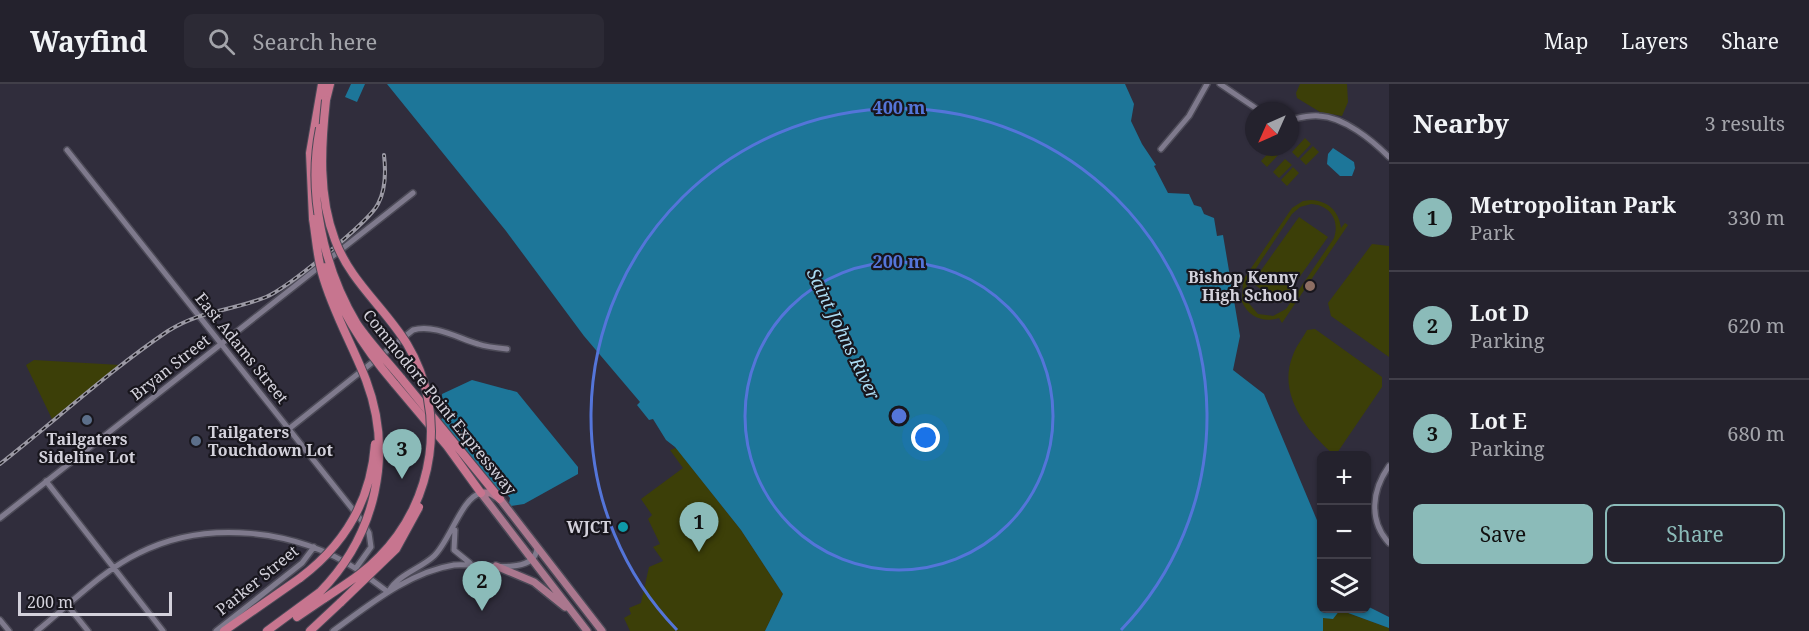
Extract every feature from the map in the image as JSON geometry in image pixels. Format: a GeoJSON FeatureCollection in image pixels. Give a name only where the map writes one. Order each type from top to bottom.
{"type":"FeatureCollection","features":[{"type":"Feature","properties":{"kind":"highway"},"geometry":{"type":"LineString","coordinates":[[267,631],[306,605],[327,585],[347,559],[364,527],[376,492],[380,461],[378,423],[370,392],[326,288],[319,264],[313,219],[310,153],[322,84]]}},
{"type":"Feature","properties":{"kind":"highway"},"geometry":{"type":"LineString","coordinates":[[310,631],[400,544],[418,512],[430,453],[430,423],[420,373],[401,336],[349,270],[329,223],[323,168],[326,100],[330,84]]}},
{"type":"Feature","properties":{"kind":"highway","name":"Commodore Point Expressway"},"geometry":{"type":"LineString","coordinates":[[326,100],[318,137],[316,172],[319,213],[327,254],[355,320],[481,493]]}},
{"type":"Feature","properties":{"kind":"highway","name":"Commodore Point Expressway"},"geometry":{"type":"LineString","coordinates":[[313,219],[324,265],[342,308],[366,348],[397,380],[500,499]]}},
{"type":"Feature","properties":{"kind":"highway"},"geometry":{"type":"LineString","coordinates":[[224,631],[300,578],[320,562],[340,540],[365,494],[375,446],[370,392]]}},
{"type":"Feature","properties":{"kind":"highway"},"geometry":{"type":"LineString","coordinates":[[276,631],[379,558],[403,529],[425,483]]}},
{"type":"Feature","properties":{"kind":"main road"},"geometry":{"type":"LineString","coordinates":[[481,493],[493,494],[500,499]]}},
{"type":"Feature","properties":{"kind":"main road","name":"Commodore Point Expressway"},"geometry":{"type":"LineString","coordinates":[[481,493],[582,623]]}},
{"type":"Feature","properties":{"kind":"main road","name":"Commodore Point Expressway"},"geometry":{"type":"LineString","coordinates":[[500,499],[602,631]]}},
{"type":"Feature","properties":{"kind":"main road"},"geometry":{"type":"LineString","coordinates":[[496,566],[541,586],[588,631]]}},
{"type":"Feature","properties":{"kind":"street"},"geometry":{"type":"LineString","coordinates":[[1161,149],[1189,116],[1207,84]]}},
{"type":"Feature","properties":{"kind":"street"},"geometry":{"type":"LineString","coordinates":[[1220,84],[1247,102]]}},
{"type":"Feature","properties":{"kind":"street"},"geometry":{"type":"LineString","coordinates":[[1299,118],[1314,116],[1333,118],[1375,144],[1389,157]]}},
{"type":"Feature","properties":{"kind":"street","name":"East Adams Street"},"geometry":{"type":"LineString","coordinates":[[67,150],[358,515],[369,533],[369,550],[356,568]]}},
{"type":"Feature","properties":{"kind":"street","name":"Bryan Street"},"geometry":{"type":"LineString","coordinates":[[0,518],[413,192]]}},
{"type":"Feature","properties":{"kind":"street"},"geometry":{"type":"LineString","coordinates":[[290,428],[413,330],[439,332],[482,346],[507,349]]}},
{"type":"Feature","properties":{"kind":"street"},"geometry":{"type":"LineString","coordinates":[[1389,466],[1376,491],[1374,508],[1377,523],[1389,543]]}},
{"type":"Feature","properties":{"kind":"street"},"geometry":{"type":"LineString","coordinates":[[46,481],[163,631]]}},
{"type":"Feature","properties":{"kind":"street"},"geometry":{"type":"LineString","coordinates":[[388,592],[397,581],[434,556],[471,498],[481,493]]}},
{"type":"Feature","properties":{"kind":"street"},"geometry":{"type":"LineString","coordinates":[[455,525],[454,550],[471,564]]}},
{"type":"Feature","properties":{"kind":"street"},"geometry":{"type":"LineString","coordinates":[[37,631],[138,553],[155,546],[199,536],[259,534],[282,538],[314,548],[356,568],[388,592]]}},
{"type":"Feature","properties":{"kind":"street"},"geometry":{"type":"LineString","coordinates":[[333,631],[388,592],[436,569],[471,564],[521,566],[537,553],[536,544]]}},
{"type":"Feature","properties":{"kind":"street","name":"Parker Street"},"geometry":{"type":"LineString","coordinates":[[216,631],[302,563],[314,548]]}},
{"type":"Feature","properties":{"kind":"street"},"geometry":{"type":"LineString","coordinates":[[68,606],[88,631]]}},
{"type":"Feature","properties":{"kind":"street"},"geometry":{"type":"LineString","coordinates":[[0,620],[9,631]]}},
{"type":"Feature","properties":{"kind":"shaded area"},"geometry":{"type":"Polygon","coordinates":[[[1300,84],[1347,84],[1348,102],[1342,116],[1320,112],[1297,98],[1296,93],[1300,84]]]}},
{"type":"Feature","properties":{"kind":"shaded area"},"geometry":{"type":"Polygon","coordinates":[[[1305,138],[1311,144],[1298,158],[1296,156],[1299,156],[1299,144],[1305,138]]]}},
{"type":"Feature","properties":{"kind":"shaded area"},"geometry":{"type":"Polygon","coordinates":[[[1313,146],[1319,152],[1306,165],[1300,159],[1313,146]]]}},
{"type":"Feature","properties":{"kind":"shaded area"},"geometry":{"type":"Polygon","coordinates":[[[1266,156],[1277,156],[1267,167],[1261,161],[1266,156]]]}},
{"type":"Feature","properties":{"kind":"shaded area"},"geometry":{"type":"Polygon","coordinates":[[[1285,159],[1292,165],[1279,178],[1273,172],[1285,159]]]}},
{"type":"Feature","properties":{"kind":"shaded area"},"geometry":{"type":"Polygon","coordinates":[[[1293,167],[1299,173],[1287,186],[1281,180],[1293,167]]]}},
{"type":"Feature","properties":{"kind":"shaded area"},"geometry":{"type":"Polygon","coordinates":[[[1303,201],[1323,202],[1335,212],[1341,228],[1345,223],[1348,225],[1282,323],[1279,318],[1267,320],[1257,318],[1248,312],[1242,302],[1243,280],[1292,208],[1303,201]],[[1318,205],[1300,207],[1292,214],[1247,282],[1246,300],[1258,314],[1273,316],[1286,309],[1334,238],[1336,225],[1332,215],[1318,205]]]}},
{"type":"Feature","properties":{"kind":"shaded area"},"geometry":{"type":"Polygon","coordinates":[[[1299,217],[1328,237],[1281,303],[1252,283],[1299,217]]]}},
{"type":"Feature","properties":{"kind":"shaded area"},"geometry":{"type":"Polygon","coordinates":[[[1372,244],[1389,246],[1389,357],[1331,316],[1328,303],[1372,244]]]}},
{"type":"Feature","properties":{"kind":"shaded area"},"geometry":{"type":"Polygon","coordinates":[[[1315,329],[1382,377],[1382,387],[1338,451],[1330,451],[1322,444],[1304,422],[1291,397],[1289,369],[1294,352],[1307,330],[1315,329]]]}},
{"type":"Feature","properties":{"kind":"shaded area"},"geometry":{"type":"Polygon","coordinates":[[[34,360],[120,365],[52,419],[26,365],[34,360]]]}},
{"type":"Feature","properties":{"kind":"shaded area"},"geometry":{"type":"Polygon","coordinates":[[[676,448],[741,530],[783,594],[765,631],[630,631],[624,618],[631,614],[629,608],[641,603],[649,567],[663,561],[653,547],[660,544],[648,519],[652,515],[641,499],[683,468],[670,450],[676,448]]]}},
{"type":"Feature","properties":{"kind":"shaded area"},"geometry":{"type":"Polygon","coordinates":[[[1334,613],[1348,613],[1389,628],[1389,631],[1323,631],[1323,618],[1334,613]]]}},
{"type":"Feature","properties":{"kind":"water"},"geometry":{"type":"Polygon","coordinates":[[[351,84],[365,84],[357,102],[345,97],[351,84]]]}},
{"type":"Feature","properties":{"kind":"water","name":"Saint Johns River"},"geometry":{"type":"Polygon","coordinates":[[[387,84],[1125,84],[1134,104],[1131,121],[1156,165],[1154,166],[1168,193],[1189,194],[1194,205],[1201,207],[1204,214],[1214,218],[1217,236],[1223,235],[1240,336],[1233,370],[1264,394],[1317,520],[1317,613],[1338,613],[1333,619],[1323,618],[1323,631],[765,631],[783,594],[741,530],[675,447],[666,440],[653,419],[649,420],[637,405],[640,402],[584,336],[506,231],[387,84]]]}},
{"type":"Feature","properties":{"kind":"water"},"geometry":{"type":"Polygon","coordinates":[[[1333,148],[1354,162],[1355,168],[1352,176],[1340,176],[1327,164],[1328,154],[1333,148]]]}},
{"type":"Feature","properties":{"kind":"water"},"geometry":{"type":"Polygon","coordinates":[[[472,380],[517,392],[578,467],[578,474],[524,504],[511,506],[510,498],[506,493],[500,492],[441,420],[443,417],[442,394],[472,380]]]}},
{"type":"Feature","properties":{"kind":"water"},"geometry":{"type":"Polygon","coordinates":[[[1371,608],[1389,617],[1389,628],[1348,613],[1371,613],[1371,608]]]}},
{"type":"Feature","properties":{"kind":"railway"},"geometry":{"type":"LineString","coordinates":[[0,464],[104,379],[168,331],[192,319],[266,297],[291,282],[326,254],[360,225],[378,204],[385,180],[384,155]]}},
{"type":"Feature","properties":{"kind":"place","name":"Bishop Kenny High School"},"geometry":{"type":"Point","coordinates":[1310,286]}},
{"type":"Feature","properties":{"kind":"place","name":"Tailgaters Sideline Lot"},"geometry":{"type":"Point","coordinates":[87,420]}},
{"type":"Feature","properties":{"kind":"place","name":"Tailgaters Touchdown Lot"},"geometry":{"type":"Point","coordinates":[196,441]}},
{"type":"Feature","properties":{"kind":"place","name":"Lot E"},"geometry":{"type":"Point","coordinates":[402,479]}},
{"type":"Feature","properties":{"kind":"place","name":"WJCT"},"geometry":{"type":"Point","coordinates":[623,527]}},
{"type":"Feature","properties":{"kind":"place","name":"Metropolitan Park"},"geometry":{"type":"Point","coordinates":[699,552]}},
{"type":"Feature","properties":{"kind":"place","name":"Lot D"},"geometry":{"type":"Point","coordinates":[482,611]}}]}
